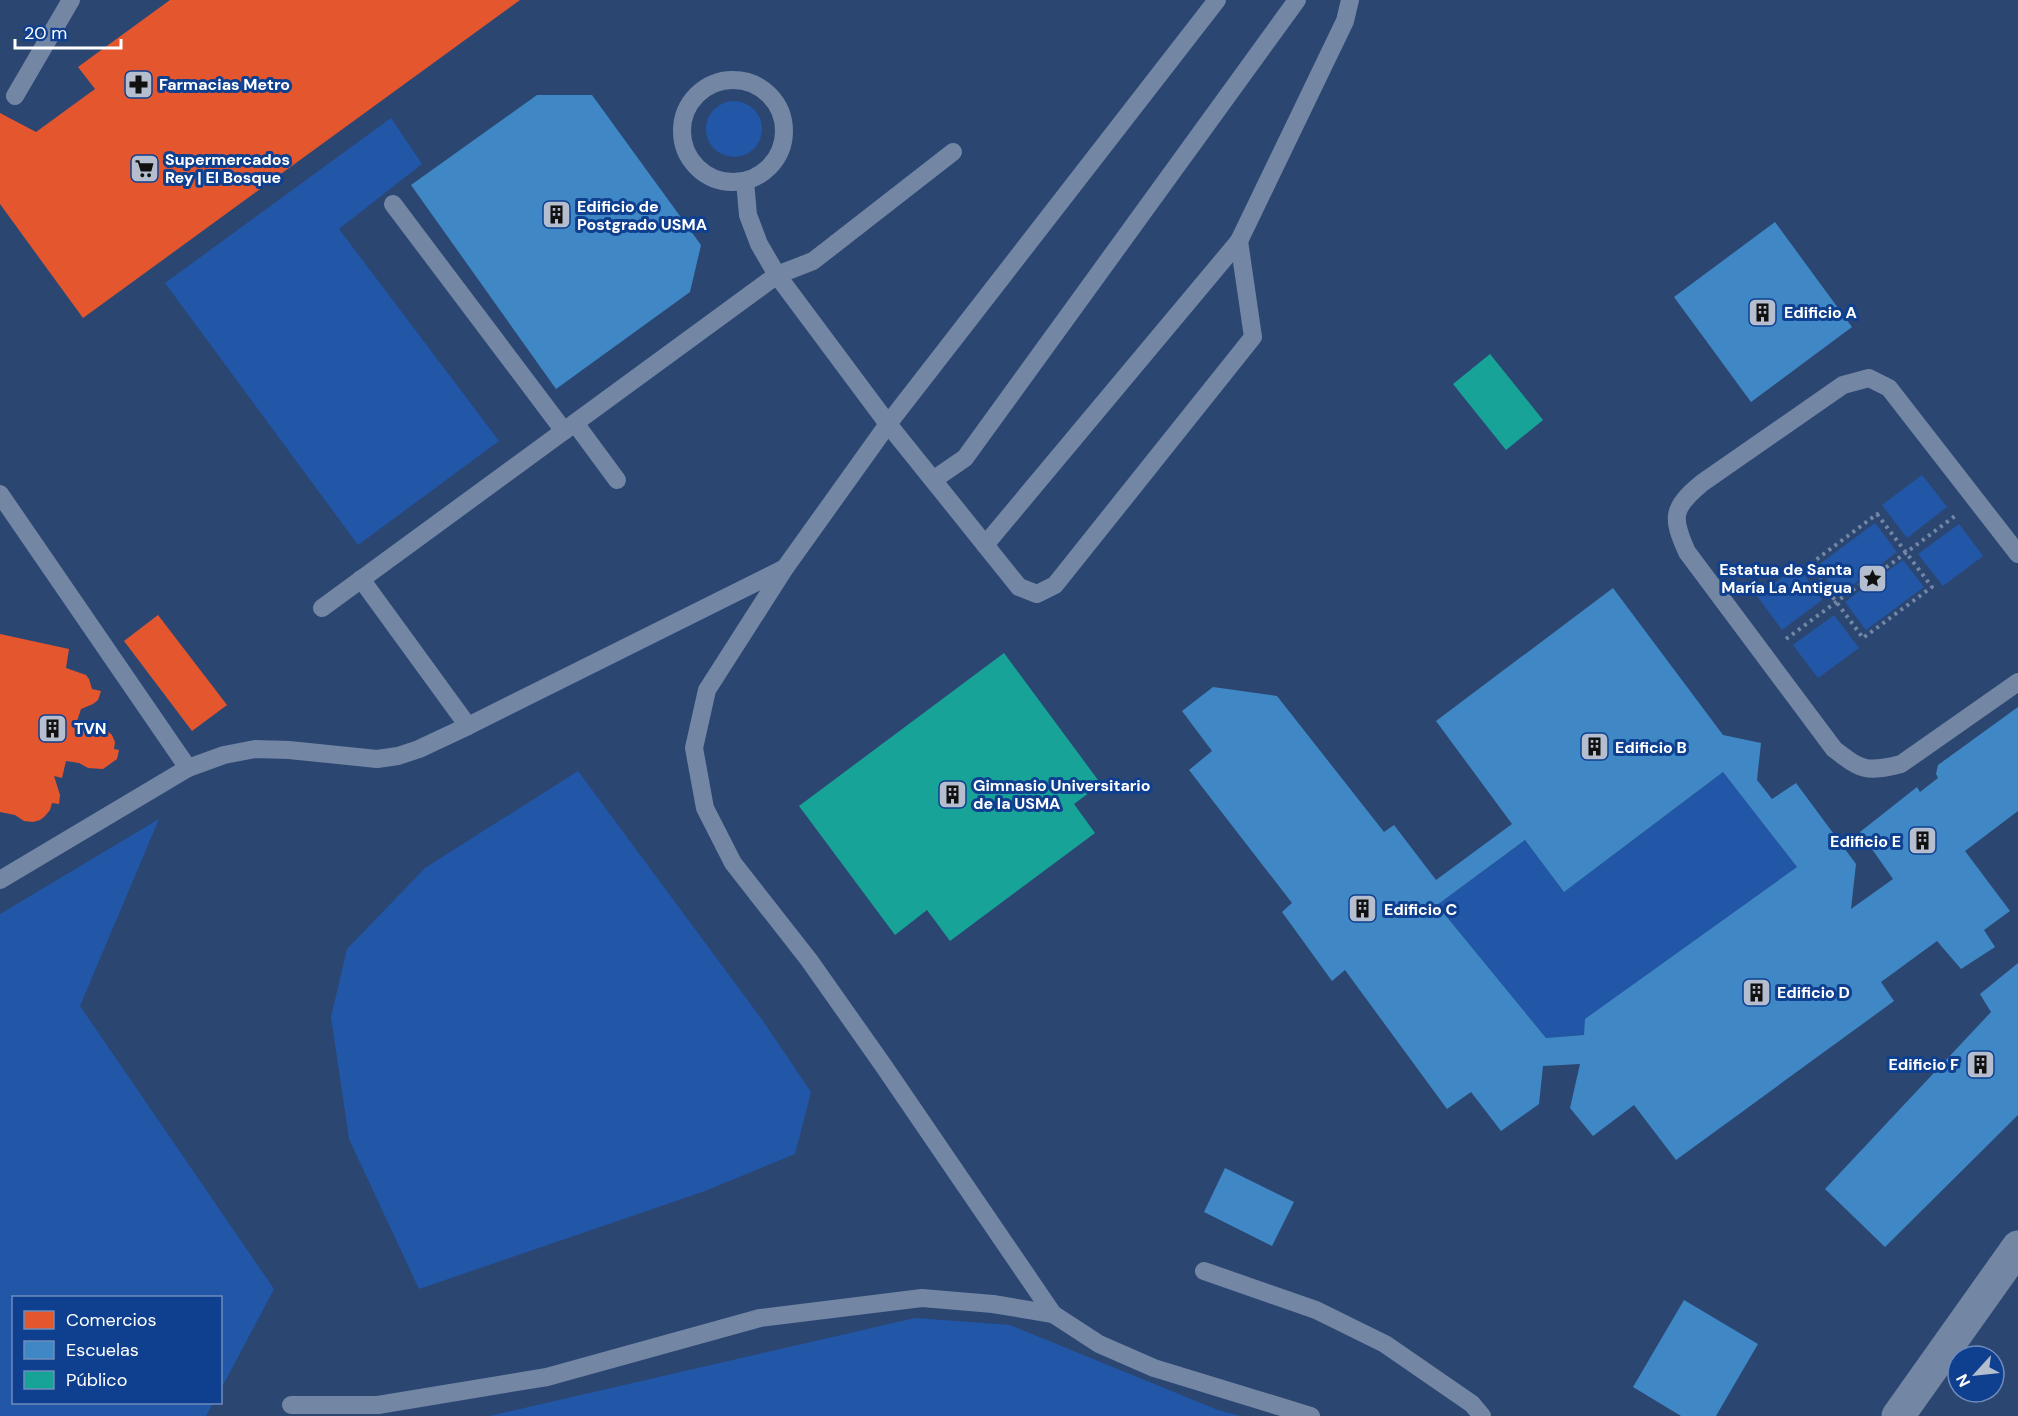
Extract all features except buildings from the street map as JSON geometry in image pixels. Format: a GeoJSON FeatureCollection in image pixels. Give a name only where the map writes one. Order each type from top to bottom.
{"type":"FeatureCollection","features":[{"type":"Feature","properties":{"kind":"street"},"geometry":{"type":"LineString","coordinates":[[1898,1416],[2018,1247]]}},
{"type":"Feature","properties":{"kind":"lane"},"geometry":{"type":"LineString","coordinates":[[15,96],[71,0]]}},
{"type":"Feature","properties":{"kind":"lane"},"geometry":{"type":"LineString","coordinates":[[1217,0],[888,424],[785,568],[707,690],[694,748],[705,808],[733,863],[809,960],[1053,1314],[1099,1344],[1154,1368],[1311,1416]]}},
{"type":"Feature","properties":{"kind":"lane"},"geometry":{"type":"LineString","coordinates":[[933,480],[965,458],[1297,0]]}},
{"type":"Feature","properties":{"kind":"lane"},"geometry":{"type":"LineString","coordinates":[[985,545],[1239,241],[1345,21],[1350,0]]}},
{"type":"Feature","properties":{"kind":"lane"},"geometry":{"type":"LineString","coordinates":[[729,80],[746,82],[762,88],[774,100],[782,116],[785,132],[782,149],[774,164],[761,175],[745,181],[728,183],[712,178],[698,169],[687,155],[682,139],[682,122],[688,106],[699,93],[713,84],[729,80]]}},
{"type":"Feature","properties":{"kind":"lane"},"geometry":{"type":"LineString","coordinates":[[322,608],[777,275],[813,261],[954,152]]}},
{"type":"Feature","properties":{"kind":"lane"},"geometry":{"type":"LineString","coordinates":[[745,181],[748,214],[759,244],[777,275],[888,424],[1019,587],[1037,594],[1055,585],[1253,337],[1239,241]]}},
{"type":"Feature","properties":{"kind":"lane"},"geometry":{"type":"LineString","coordinates":[[393,204],[569,427],[617,480]]}},
{"type":"Feature","properties":{"kind":"lane"},"geometry":{"type":"LineString","coordinates":[[2018,554],[1889,388],[1869,378],[1843,385],[1711,477],[1684,498],[1676,514],[1678,533],[1687,552],[1834,749],[1857,767],[1880,770],[1901,764],[2018,682]]}},
{"type":"Feature","properties":{"kind":"lane"},"geometry":{"type":"LineString","coordinates":[[0,494],[188,768]]}},
{"type":"Feature","properties":{"kind":"lane"},"geometry":{"type":"LineString","coordinates":[[0,880],[188,768],[224,755],[255,749],[290,750],[377,759],[398,756],[468,726],[785,568]]}},
{"type":"Feature","properties":{"kind":"lane"},"geometry":{"type":"LineString","coordinates":[[360,579],[468,726]]}},
{"type":"Feature","properties":{"kind":"lane"},"geometry":{"type":"LineString","coordinates":[[1204,1271],[1316,1310],[1385,1344],[1472,1404],[1482,1416]]}},
{"type":"Feature","properties":{"kind":"lane"},"geometry":{"type":"LineString","coordinates":[[291,1405],[378,1405],[536,1379],[760,1318],[922,1298],[993,1304],[1053,1314]]}},
{"type":"Feature","properties":{"kind":"path"},"geometry":{"type":"LineString","coordinates":[[1880,572],[1958,513]]}},
{"type":"Feature","properties":{"kind":"path"},"geometry":{"type":"LineString","coordinates":[[1877,514],[1906,552],[1932,587],[1863,638],[1809,566],[1877,514]]}},
{"type":"Feature","properties":{"kind":"path"},"geometry":{"type":"LineString","coordinates":[[1783,641],[1862,583]]}},
{"type":"Feature","properties":{"kind":"shaded area"},"geometry":{"type":"Polygon","coordinates":[[[734,101],[745,103],[754,109],[760,118],[762,129],[760,140],[754,149],[745,155],[734,157],[723,155],[714,149],[708,140],[706,129],[708,118],[714,109],[723,103],[734,101]]]}},
{"type":"Feature","properties":{"kind":"shaded area"},"geometry":{"type":"Polygon","coordinates":[[[391,118],[422,164],[339,229],[499,441],[358,545],[165,283],[391,118]]]}},
{"type":"Feature","properties":{"kind":"shaded area"},"geometry":{"type":"Polygon","coordinates":[[[1922,475],[1947,507],[1907,538],[1882,505],[1922,475]]]}},
{"type":"Feature","properties":{"kind":"shaded area"},"geometry":{"type":"Polygon","coordinates":[[[1875,523],[1897,552],[1876,568],[1872,564],[1857,574],[1860,579],[1839,596],[1817,566],[1875,523]]]}},
{"type":"Feature","properties":{"kind":"shaded area"},"geometry":{"type":"Polygon","coordinates":[[[1959,524],[1983,556],[1943,586],[1918,554],[1959,524]]]}},
{"type":"Feature","properties":{"kind":"shaded area"},"geometry":{"type":"Polygon","coordinates":[[[1903,560],[1924,587],[1866,630],[1845,602],[1866,586],[1870,590],[1885,579],[1882,575],[1903,560]]]}},
{"type":"Feature","properties":{"kind":"shaded area"},"geometry":{"type":"Polygon","coordinates":[[[1798,566],[1822,600],[1782,630],[1757,596],[1798,566]]]}},
{"type":"Feature","properties":{"kind":"shaded area"},"geometry":{"type":"Polygon","coordinates":[[[1834,615],[1859,648],[1818,678],[1793,645],[1834,615]]]}},
{"type":"Feature","properties":{"kind":"shaded area"},"geometry":{"type":"Polygon","coordinates":[[[578,771],[763,1021],[811,1092],[795,1154],[705,1191],[419,1289],[349,1139],[331,1017],[347,949],[425,868],[578,771]]]}},
{"type":"Feature","properties":{"kind":"shaded area"},"geometry":{"type":"Polygon","coordinates":[[[1723,772],[1797,867],[1586,1019],[1584,1035],[1546,1038],[1437,905],[1525,840],[1564,892],[1723,772]]]}},
{"type":"Feature","properties":{"kind":"shaded area"},"geometry":{"type":"Polygon","coordinates":[[[159,819],[80,1006],[274,1289],[222,1387],[222,1296],[12,1296],[12,1404],[212,1404],[206,1416],[0,1416],[0,914],[159,819]]]}},
{"type":"Feature","properties":{"kind":"shaded area"},"geometry":{"type":"Polygon","coordinates":[[[915,1318],[1010,1325],[1218,1410],[1241,1416],[489,1416],[915,1318]]]}},
{"type":"Feature","properties":{"kind":"place","name":"Farmacias Metro"},"geometry":{"type":"Point","coordinates":[138,84]}},
{"type":"Feature","properties":{"kind":"place","name":"Supermercados Rey | El Bosque"},"geometry":{"type":"Point","coordinates":[144,168]}},
{"type":"Feature","properties":{"kind":"place","name":"Edificio de Postgrado USMA"},"geometry":{"type":"Point","coordinates":[556,215]}},
{"type":"Feature","properties":{"kind":"place","name":"Edificio A"},"geometry":{"type":"Point","coordinates":[1763,312]}},
{"type":"Feature","properties":{"kind":"place","name":"Estatua de Santa María La Antigua"},"geometry":{"type":"Point","coordinates":[1873,578]}},
{"type":"Feature","properties":{"kind":"place","name":"TVN"},"geometry":{"type":"Point","coordinates":[53,728]}},
{"type":"Feature","properties":{"kind":"place","name":"Edificio B"},"geometry":{"type":"Point","coordinates":[1594,747]}},
{"type":"Feature","properties":{"kind":"place","name":"Gimnasio Universitario de la USMA"},"geometry":{"type":"Point","coordinates":[952,794]}},
{"type":"Feature","properties":{"kind":"place","name":"Edificio E"},"geometry":{"type":"Point","coordinates":[1922,841]}},
{"type":"Feature","properties":{"kind":"place","name":"Edificio C"},"geometry":{"type":"Point","coordinates":[1363,909]}},
{"type":"Feature","properties":{"kind":"place","name":"Edificio D"},"geometry":{"type":"Point","coordinates":[1756,992]}},
{"type":"Feature","properties":{"kind":"place","name":"Edificio F"},"geometry":{"type":"Point","coordinates":[1980,1064]}}]}
